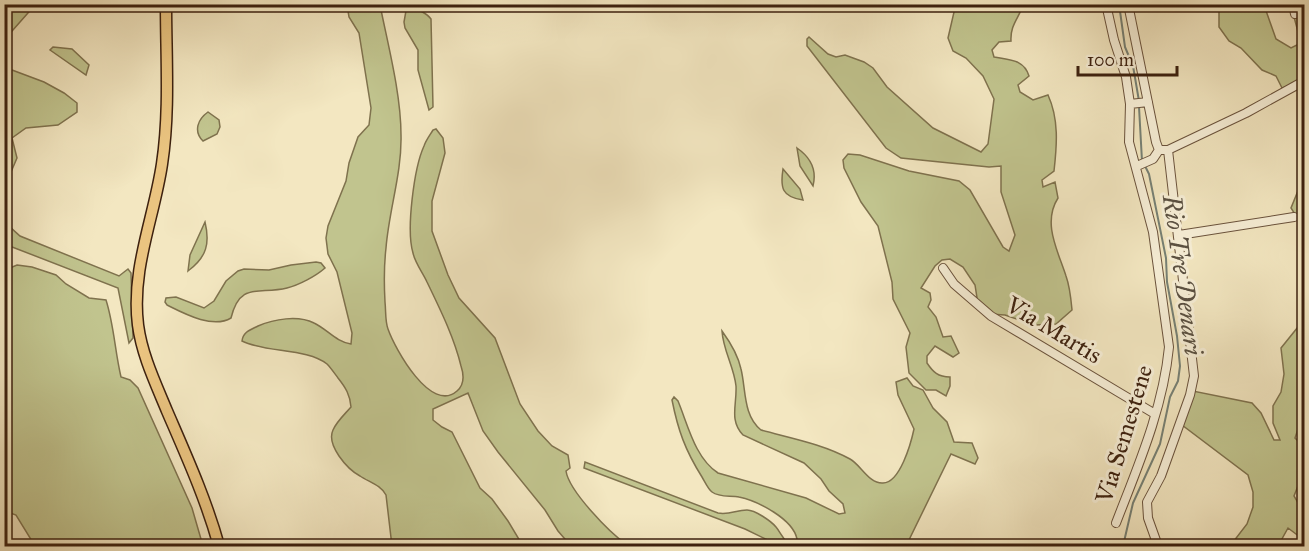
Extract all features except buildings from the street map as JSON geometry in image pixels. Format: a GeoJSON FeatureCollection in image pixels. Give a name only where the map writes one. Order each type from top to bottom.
{"type":"FeatureCollection","features":[{"type":"Feature","properties":{"kind":"main road"},"geometry":{"type":"LineString","coordinates":[[166,4],[165,140],[160,175],[139,271],[136,299],[138,323],[145,357],[208,510],[219,546]]}},
{"type":"Feature","properties":{"kind":"street","name":"Via Semestene"},"geometry":{"type":"LineString","coordinates":[[1106,4],[1126,77],[1130,104],[1129,142],[1153,232],[1168,348],[1167,366],[1150,434],[1116,523]]}},
{"type":"Feature","properties":{"kind":"street"},"geometry":{"type":"LineString","coordinates":[[1128,4],[1155,142],[1164,150],[1179,235],[1194,376],[1190,395],[1161,477],[1147,502],[1148,518],[1158,546]]}},
{"type":"Feature","properties":{"kind":"street"},"geometry":{"type":"LineString","coordinates":[[1293,4],[1294,14]]}},
{"type":"Feature","properties":{"kind":"street"},"geometry":{"type":"LineString","coordinates":[[1137,166],[1153,159],[1164,150],[1246,113],[1305,81]]}},
{"type":"Feature","properties":{"kind":"street"},"geometry":{"type":"LineString","coordinates":[[1130,104],[1148,102]]}},
{"type":"Feature","properties":{"kind":"street"},"geometry":{"type":"LineString","coordinates":[[1179,235],[1294,217]]}},
{"type":"Feature","properties":{"kind":"street","name":"Via Martis"},"geometry":{"type":"LineString","coordinates":[[943,268],[954,284],[991,316],[1155,414]]}},
{"type":"Feature","properties":{"kind":"green space"},"geometry":{"type":"Polygon","coordinates":[[[8,5],[35,5],[5,39],[5,11],[8,5]]]}},
{"type":"Feature","properties":{"kind":"green space"},"geometry":{"type":"Polygon","coordinates":[[[347,5],[380,5],[396,86],[401,149],[388,234],[384,281],[387,326],[398,350],[415,376],[436,394],[447,396],[461,386],[463,373],[455,344],[437,302],[415,260],[411,243],[412,199],[417,169],[426,142],[436,129],[443,138],[445,153],[432,201],[432,231],[448,275],[459,298],[495,338],[520,404],[538,431],[552,446],[568,455],[570,468],[566,471],[574,489],[600,521],[626,544],[625,546],[571,546],[483,431],[468,393],[433,409],[433,420],[452,432],[480,488],[492,499],[523,546],[392,546],[386,495],[378,486],[349,468],[332,443],[333,430],[351,407],[349,395],[341,382],[327,364],[319,359],[242,341],[245,333],[271,321],[301,319],[314,323],[341,341],[351,344],[352,333],[337,272],[328,254],[326,238],[328,226],[346,181],[349,163],[358,137],[369,125],[371,108],[359,33],[349,17],[347,5]]]}},
{"type":"Feature","properties":{"kind":"green space"},"geometry":{"type":"Polygon","coordinates":[[[407,5],[413,5],[431,19],[433,107],[429,110],[418,70],[418,50],[405,28],[407,5]]]}},
{"type":"Feature","properties":{"kind":"green space"},"geometry":{"type":"Polygon","coordinates":[[[959,5],[1023,5],[1013,26],[1011,41],[999,42],[992,50],[994,57],[1015,61],[1027,70],[1029,76],[1018,85],[1020,92],[1033,100],[1048,95],[1052,104],[1056,132],[1054,171],[1042,180],[1043,187],[1055,182],[1058,198],[1053,208],[1051,227],[1068,284],[1072,310],[1056,324],[1034,325],[1005,315],[989,314],[978,304],[975,285],[963,267],[950,259],[942,260],[935,266],[921,288],[930,293],[931,300],[928,307],[936,317],[943,337],[951,336],[959,353],[953,357],[935,346],[927,356],[927,363],[934,371],[939,375],[950,377],[950,386],[946,396],[936,390],[926,390],[909,373],[906,347],[910,333],[893,299],[892,282],[878,226],[861,202],[844,168],[843,160],[848,154],[860,155],[909,171],[959,181],[970,190],[1003,247],[1009,251],[1015,235],[1001,192],[1001,166],[989,167],[901,158],[886,148],[807,46],[807,39],[809,37],[828,54],[836,57],[845,55],[864,62],[873,68],[887,87],[933,128],[981,152],[988,144],[994,99],[983,76],[966,58],[953,51],[948,38],[954,12],[959,5]]]}},
{"type":"Feature","properties":{"kind":"green space"},"geometry":{"type":"Polygon","coordinates":[[[1219,5],[1264,5],[1276,39],[1291,48],[1301,43],[1294,17],[1301,14],[1304,27],[1304,77],[1294,85],[1282,88],[1276,76],[1262,70],[1241,48],[1229,41],[1219,27],[1219,5]]]}},
{"type":"Feature","properties":{"kind":"green space"},"geometry":{"type":"Polygon","coordinates":[[[53,47],[72,49],[89,65],[86,75],[50,50],[53,47]]]}},
{"type":"Feature","properties":{"kind":"green space"},"geometry":{"type":"Polygon","coordinates":[[[4,67],[44,82],[77,103],[77,112],[58,125],[26,128],[12,138],[17,158],[8,179],[5,203],[9,226],[20,236],[119,276],[128,269],[131,273],[133,338],[129,343],[118,288],[5,245],[4,67]]]}},
{"type":"Feature","properties":{"kind":"green space"},"geometry":{"type":"Polygon","coordinates":[[[208,112],[219,120],[220,127],[217,134],[203,141],[198,133],[198,125],[208,112]]]}},
{"type":"Feature","properties":{"kind":"green space"},"geometry":{"type":"Polygon","coordinates":[[[797,148],[806,155],[811,164],[814,175],[813,186],[800,166],[797,148]]]}},
{"type":"Feature","properties":{"kind":"green space"},"geometry":{"type":"Polygon","coordinates":[[[783,169],[800,189],[803,200],[791,197],[784,190],[782,186],[783,169]]]}},
{"type":"Feature","properties":{"kind":"green space"},"geometry":{"type":"Polygon","coordinates":[[[1304,176],[1304,262],[1302,260],[1303,221],[1291,208],[1304,176]]]}},
{"type":"Feature","properties":{"kind":"green space"},"geometry":{"type":"Polygon","coordinates":[[[205,222],[206,249],[188,271],[190,255],[205,222]]]}},
{"type":"Feature","properties":{"kind":"green space"},"geometry":{"type":"Polygon","coordinates":[[[321,263],[325,268],[302,282],[287,288],[245,294],[235,306],[231,318],[224,321],[199,319],[174,309],[165,302],[166,298],[176,297],[204,308],[214,301],[226,281],[238,271],[244,269],[269,270],[321,263]]]}},
{"type":"Feature","properties":{"kind":"green space"},"geometry":{"type":"Polygon","coordinates":[[[17,265],[56,275],[89,298],[106,300],[121,377],[130,380],[138,388],[192,508],[203,546],[35,546],[16,515],[5,511],[5,270],[17,265]]]}},
{"type":"Feature","properties":{"kind":"green space"},"geometry":{"type":"Polygon","coordinates":[[[1304,325],[1304,379],[1298,402],[1304,418],[1304,430],[1298,429],[1295,438],[1304,447],[1304,471],[1294,496],[1304,513],[1304,540],[1288,528],[1278,546],[1230,546],[1247,524],[1253,507],[1253,492],[1248,475],[1182,425],[1193,391],[1252,403],[1261,413],[1274,440],[1280,440],[1273,423],[1273,406],[1281,392],[1284,374],[1281,348],[1298,327],[1304,325]]]}},
{"type":"Feature","properties":{"kind":"green space"},"geometry":{"type":"Polygon","coordinates":[[[722,331],[740,364],[748,410],[761,430],[829,449],[850,459],[873,481],[883,483],[889,481],[895,477],[904,461],[914,429],[898,395],[896,382],[907,378],[913,386],[923,390],[933,408],[947,422],[954,442],[972,443],[978,458],[975,464],[951,454],[906,546],[780,546],[745,529],[584,468],[585,462],[718,513],[747,510],[754,512],[774,525],[788,543],[794,543],[797,539],[794,532],[774,512],[747,499],[718,495],[709,489],[683,440],[672,400],[674,397],[678,401],[703,459],[718,473],[806,498],[839,514],[845,513],[843,504],[804,463],[743,435],[736,424],[735,379],[722,331]]]}},
{"type":"Feature","properties":{"kind":"waterway","name":"Rio Tre Denari"},"geometry":{"type":"LineString","coordinates":[[1119,4],[1125,47],[1133,66],[1139,101]]}},
{"type":"Feature","properties":{"kind":"waterway","name":"Rio Tre Denari"},"geometry":{"type":"LineString","coordinates":[[1139,107],[1142,161]]}},
{"type":"Feature","properties":{"kind":"waterway","name":"Rio Tre Denari"},"geometry":{"type":"LineString","coordinates":[[1123,546],[1133,503],[1160,444],[1170,397],[1178,381],[1180,366],[1167,282],[1166,258],[1149,174],[1145,166]]}}]}
